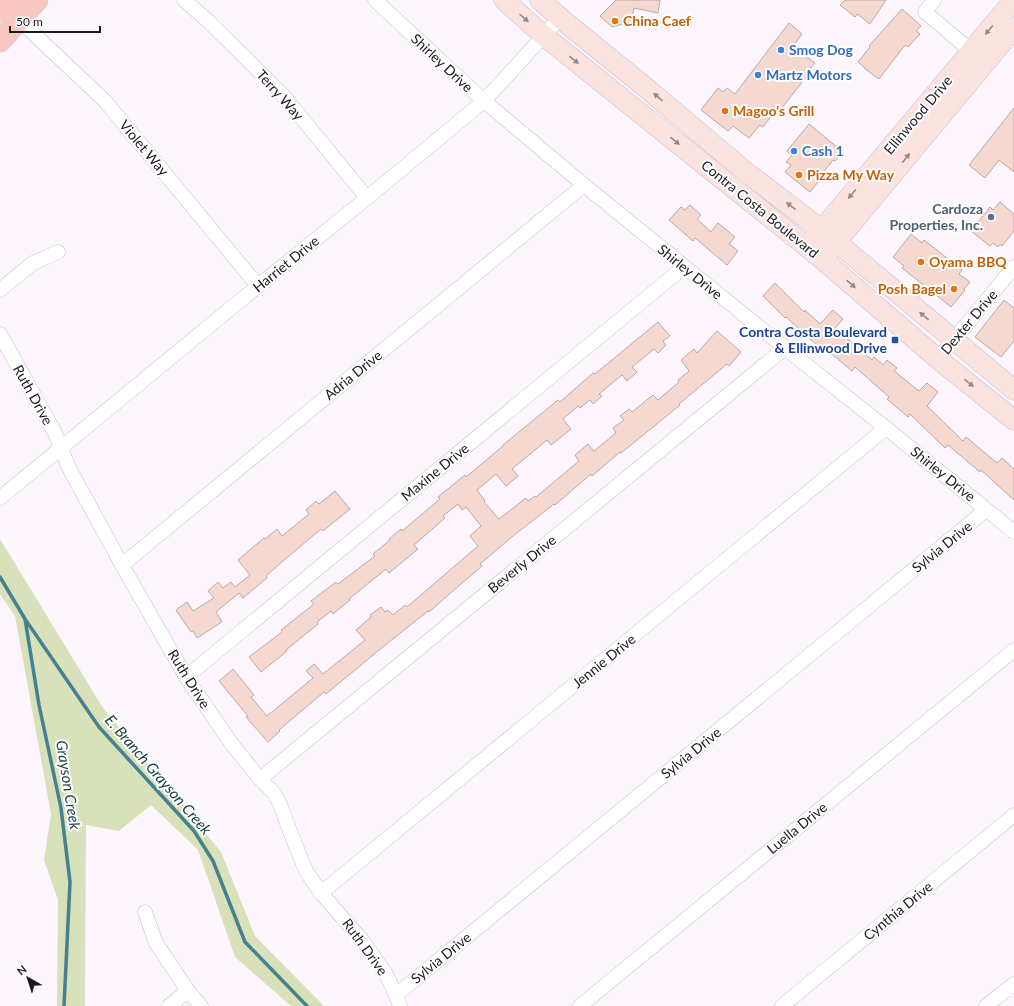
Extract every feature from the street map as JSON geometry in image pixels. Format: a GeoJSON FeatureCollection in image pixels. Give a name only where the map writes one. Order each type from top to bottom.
{"type":"FeatureCollection","features":[{"type":"Feature","properties":{"kind":"main road"},"geometry":{"type":"LineString","coordinates":[[0,41],[10,15],[10,0]]}},
{"type":"Feature","properties":{"kind":"main road"},"geometry":{"type":"LineString","coordinates":[[10,15],[37,0]]}},
{"type":"Feature","properties":{"kind":"main road","name":"Contra Costa Boulevard"},"geometry":{"type":"LineString","coordinates":[[504,0],[544,36],[815,253],[938,358],[1014,420]]}},
{"type":"Feature","properties":{"kind":"main road","name":"Contra Costa Boulevard"},"geometry":{"type":"LineString","coordinates":[[540,0],[746,172],[829,236],[1014,390]]}},
{"type":"Feature","properties":{"kind":"main road","name":"Ellinwood Drive"},"geometry":{"type":"LineString","coordinates":[[815,253],[978,57],[1014,0]]}},
{"type":"Feature","properties":{"kind":"main road","name":"Ellinwood Drive"},"geometry":{"type":"LineString","coordinates":[[978,57],[1014,28]]}},
{"type":"Feature","properties":{"kind":"street","name":"Terry Way"},"geometry":{"type":"LineString","coordinates":[[184,0],[207,20],[282,94],[367,198]]}},
{"type":"Feature","properties":{"kind":"street","name":"Shirley Drive"},"geometry":{"type":"LineString","coordinates":[[375,0],[484,101],[584,185],[1014,532]]}},
{"type":"Feature","properties":{"kind":"street"},"geometry":{"type":"LineString","coordinates":[[934,0],[925,12],[978,57]]}},
{"type":"Feature","properties":{"kind":"street","name":"Violet Way"},"geometry":{"type":"LineString","coordinates":[[10,15],[105,101],[258,286]]}},
{"type":"Feature","properties":{"kind":"street","name":"Harriet Drive"},"geometry":{"type":"LineString","coordinates":[[0,498],[484,101],[560,18]]}},
{"type":"Feature","properties":{"kind":"street","name":"Adria Drive"},"geometry":{"type":"LineString","coordinates":[[122,565],[584,185]]}},
{"type":"Feature","properties":{"kind":"street"},"geometry":{"type":"LineString","coordinates":[[0,290],[33,263],[58,252]]}},
{"type":"Feature","properties":{"kind":"street","name":"Maxine Drive"},"geometry":{"type":"LineString","coordinates":[[186,676],[684,267]]}},
{"type":"Feature","properties":{"kind":"street","name":"Dexter Drive"},"geometry":{"type":"LineString","coordinates":[[938,358],[954,341],[1014,267]]}},
{"type":"Feature","properties":{"kind":"street","name":"Ruth Drive"},"geometry":{"type":"LineString","coordinates":[[0,334],[55,433],[60,449],[69,468],[122,565],[186,676],[231,743],[260,779],[274,793],[280,804],[306,871],[321,893],[362,940],[386,974],[398,1001]]}},
{"type":"Feature","properties":{"kind":"street","name":"Beverly Drive"},"geometry":{"type":"LineString","coordinates":[[260,779],[785,348]]}},
{"type":"Feature","properties":{"kind":"street","name":"Jennie Drive"},"geometry":{"type":"LineString","coordinates":[[321,893],[886,428]]}},
{"type":"Feature","properties":{"kind":"street","name":"Sylvia Drive"},"geometry":{"type":"LineString","coordinates":[[398,1001],[986,510]]}},
{"type":"Feature","properties":{"kind":"street","name":"Luella Drive"},"geometry":{"type":"LineString","coordinates":[[580,1006],[1014,650]]}},
{"type":"Feature","properties":{"kind":"street","name":"Cynthia Drive"},"geometry":{"type":"LineString","coordinates":[[791,1004],[1014,815]]}},
{"type":"Feature","properties":{"kind":"street"},"geometry":{"type":"LineString","coordinates":[[145,912],[156,943],[188,991],[201,1006]]}},
{"type":"Feature","properties":{"kind":"street"},"geometry":{"type":"LineString","coordinates":[[986,1006],[1014,984]]}},
{"type":"Feature","properties":{"kind":"street"},"geometry":{"type":"LineString","coordinates":[[169,1006],[188,991]]}},
{"type":"Feature","properties":{"kind":"green space"},"geometry":{"type":"Polygon","coordinates":[[[0,539],[103,708],[221,852],[255,936],[324,1006],[291,1006],[235,957],[198,850],[151,805],[119,831],[86,825],[85,1006],[57,1006],[58,900],[44,860],[51,814],[15,616],[0,594],[0,539]]]}},
{"type":"Feature","properties":{"kind":"building"},"geometry":{"type":"Polygon","coordinates":[[[616,0],[660,0],[658,13],[634,8],[631,22],[612,27],[600,16],[616,0]]]}},
{"type":"Feature","properties":{"kind":"building"},"geometry":{"type":"Polygon","coordinates":[[[845,0],[886,0],[870,24],[857,14],[855,17],[840,5],[845,0]]]}},
{"type":"Feature","properties":{"kind":"building"},"geometry":{"type":"Polygon","coordinates":[[[902,9],[921,26],[916,31],[920,34],[908,47],[905,45],[879,79],[858,62],[870,47],[869,46],[902,9]]]}},
{"type":"Feature","properties":{"kind":"building"},"geometry":{"type":"Polygon","coordinates":[[[789,23],[802,34],[793,46],[815,63],[805,75],[807,76],[778,113],[775,111],[763,127],[760,125],[749,138],[733,126],[728,131],[701,110],[718,88],[723,92],[727,88],[735,94],[789,23]]]}},
{"type":"Feature","properties":{"kind":"building"},"geometry":{"type":"Polygon","coordinates":[[[1014,108],[1014,172],[999,160],[985,178],[969,165],[1014,108]]]}},
{"type":"Feature","properties":{"kind":"building"},"geometry":{"type":"Polygon","coordinates":[[[809,124],[843,152],[835,161],[833,160],[810,192],[785,172],[791,165],[786,162],[792,155],[787,151],[809,124]]]}},
{"type":"Feature","properties":{"kind":"building"},"geometry":{"type":"Polygon","coordinates":[[[1000,202],[1014,214],[1014,231],[1002,246],[1000,244],[998,247],[993,243],[990,246],[971,231],[990,207],[993,210],[1000,202]]]}},
{"type":"Feature","properties":{"kind":"building"},"geometry":{"type":"Polygon","coordinates":[[[690,205],[701,215],[697,219],[711,232],[718,223],[735,237],[729,244],[738,251],[727,265],[695,238],[693,241],[669,220],[681,207],[685,210],[690,205]]]}},
{"type":"Feature","properties":{"kind":"building"},"geometry":{"type":"Polygon","coordinates":[[[911,234],[922,243],[924,240],[962,270],[959,274],[970,282],[951,307],[902,268],[904,266],[893,257],[911,234]]]}},
{"type":"Feature","properties":{"kind":"building"},"geometry":{"type":"Polygon","coordinates":[[[775,283],[804,312],[805,310],[820,324],[833,310],[843,319],[835,328],[872,360],[874,357],[883,365],[887,360],[897,368],[894,371],[919,391],[927,383],[938,392],[927,406],[963,441],[966,437],[997,463],[1002,458],[1014,469],[1014,500],[981,470],[980,472],[948,445],[945,448],[910,414],[908,417],[887,399],[889,397],[855,367],[852,371],[820,344],[818,346],[786,317],[785,318],[763,296],[775,283]]]}},
{"type":"Feature","properties":{"kind":"building"},"geometry":{"type":"Polygon","coordinates":[[[1004,300],[1014,308],[1014,341],[1001,357],[975,337],[1004,300]]]}},
{"type":"Feature","properties":{"kind":"building"},"geometry":{"type":"Polygon","coordinates":[[[658,322],[670,336],[663,341],[666,345],[658,353],[654,349],[632,367],[637,372],[627,381],[622,375],[599,394],[602,396],[593,404],[590,400],[580,408],[578,406],[563,419],[571,429],[551,445],[547,440],[512,469],[518,476],[506,486],[496,474],[477,490],[485,501],[484,502],[499,519],[526,498],[528,501],[535,496],[536,497],[579,461],[575,455],[588,444],[594,451],[616,433],[613,428],[624,420],[620,416],[629,409],[632,412],[653,395],[658,400],[679,382],[678,380],[689,371],[681,360],[694,349],[697,353],[717,331],[741,352],[729,366],[727,364],[621,453],[620,452],[592,476],[591,474],[555,505],[554,504],[513,536],[480,564],[482,566],[429,612],[428,611],[384,646],[326,694],[324,692],[279,730],[280,731],[268,742],[246,717],[248,716],[219,681],[233,669],[254,695],[251,697],[267,716],[313,678],[306,671],[314,664],[323,674],[365,640],[356,630],[371,617],[370,615],[381,607],[385,612],[388,610],[393,615],[405,605],[407,607],[478,546],[470,536],[481,526],[466,507],[462,510],[458,504],[443,516],[445,518],[414,545],[418,549],[389,573],[386,569],[333,614],[331,611],[317,622],[318,624],[261,672],[249,657],[282,632],[281,630],[314,604],[311,601],[336,582],[338,584],[375,556],[373,554],[390,540],[389,539],[401,529],[402,531],[440,499],[438,497],[465,475],[466,477],[558,400],[560,402],[593,373],[595,374],[658,322]]]}},
{"type":"Feature","properties":{"kind":"building"},"geometry":{"type":"Polygon","coordinates":[[[335,491],[350,509],[323,531],[321,529],[266,576],[267,578],[243,598],[239,593],[216,612],[222,622],[197,638],[176,610],[187,602],[193,611],[214,598],[208,591],[218,582],[223,588],[231,582],[235,587],[250,575],[238,560],[277,529],[282,536],[309,514],[306,510],[316,501],[319,504],[335,491]]]}},
{"type":"Feature","properties":{"kind":"waterway","name":"Grayson Creek"},"geometry":{"type":"LineString","coordinates":[[0,577],[25,619],[39,705],[61,808],[70,882],[64,1006]]}},
{"type":"Feature","properties":{"kind":"waterway","name":"E. Branch Grayson Creek"},"geometry":{"type":"LineString","coordinates":[[25,619],[99,727],[194,831],[213,861],[245,942],[307,1006]]}},
{"type":"Feature","properties":{"kind":"place","name":"China Caef"},"geometry":{"type":"Point","coordinates":[615,21]}},
{"type":"Feature","properties":{"kind":"place","name":"Smog Dog"},"geometry":{"type":"Point","coordinates":[781,50]}},
{"type":"Feature","properties":{"kind":"place","name":"Martz Motors"},"geometry":{"type":"Point","coordinates":[758,75]}},
{"type":"Feature","properties":{"kind":"place","name":"Magoo's Grill"},"geometry":{"type":"Point","coordinates":[725,111]}},
{"type":"Feature","properties":{"kind":"place","name":"Cash 1"},"geometry":{"type":"Point","coordinates":[794,151]}},
{"type":"Feature","properties":{"kind":"place","name":"Pizza My Way"},"geometry":{"type":"Point","coordinates":[799,175]}},
{"type":"Feature","properties":{"kind":"place","name":"Cardoza Properties, Inc."},"geometry":{"type":"Point","coordinates":[991,217]}},
{"type":"Feature","properties":{"kind":"place","name":"Oyama BBQ"},"geometry":{"type":"Point","coordinates":[921,262]}},
{"type":"Feature","properties":{"kind":"place","name":"Posh Bagel"},"geometry":{"type":"Point","coordinates":[954,289]}},
{"type":"Feature","properties":{"kind":"place","name":"Contra Costa Boulevard & Ellinwood Drive"},"geometry":{"type":"Point","coordinates":[895,340]}}]}
